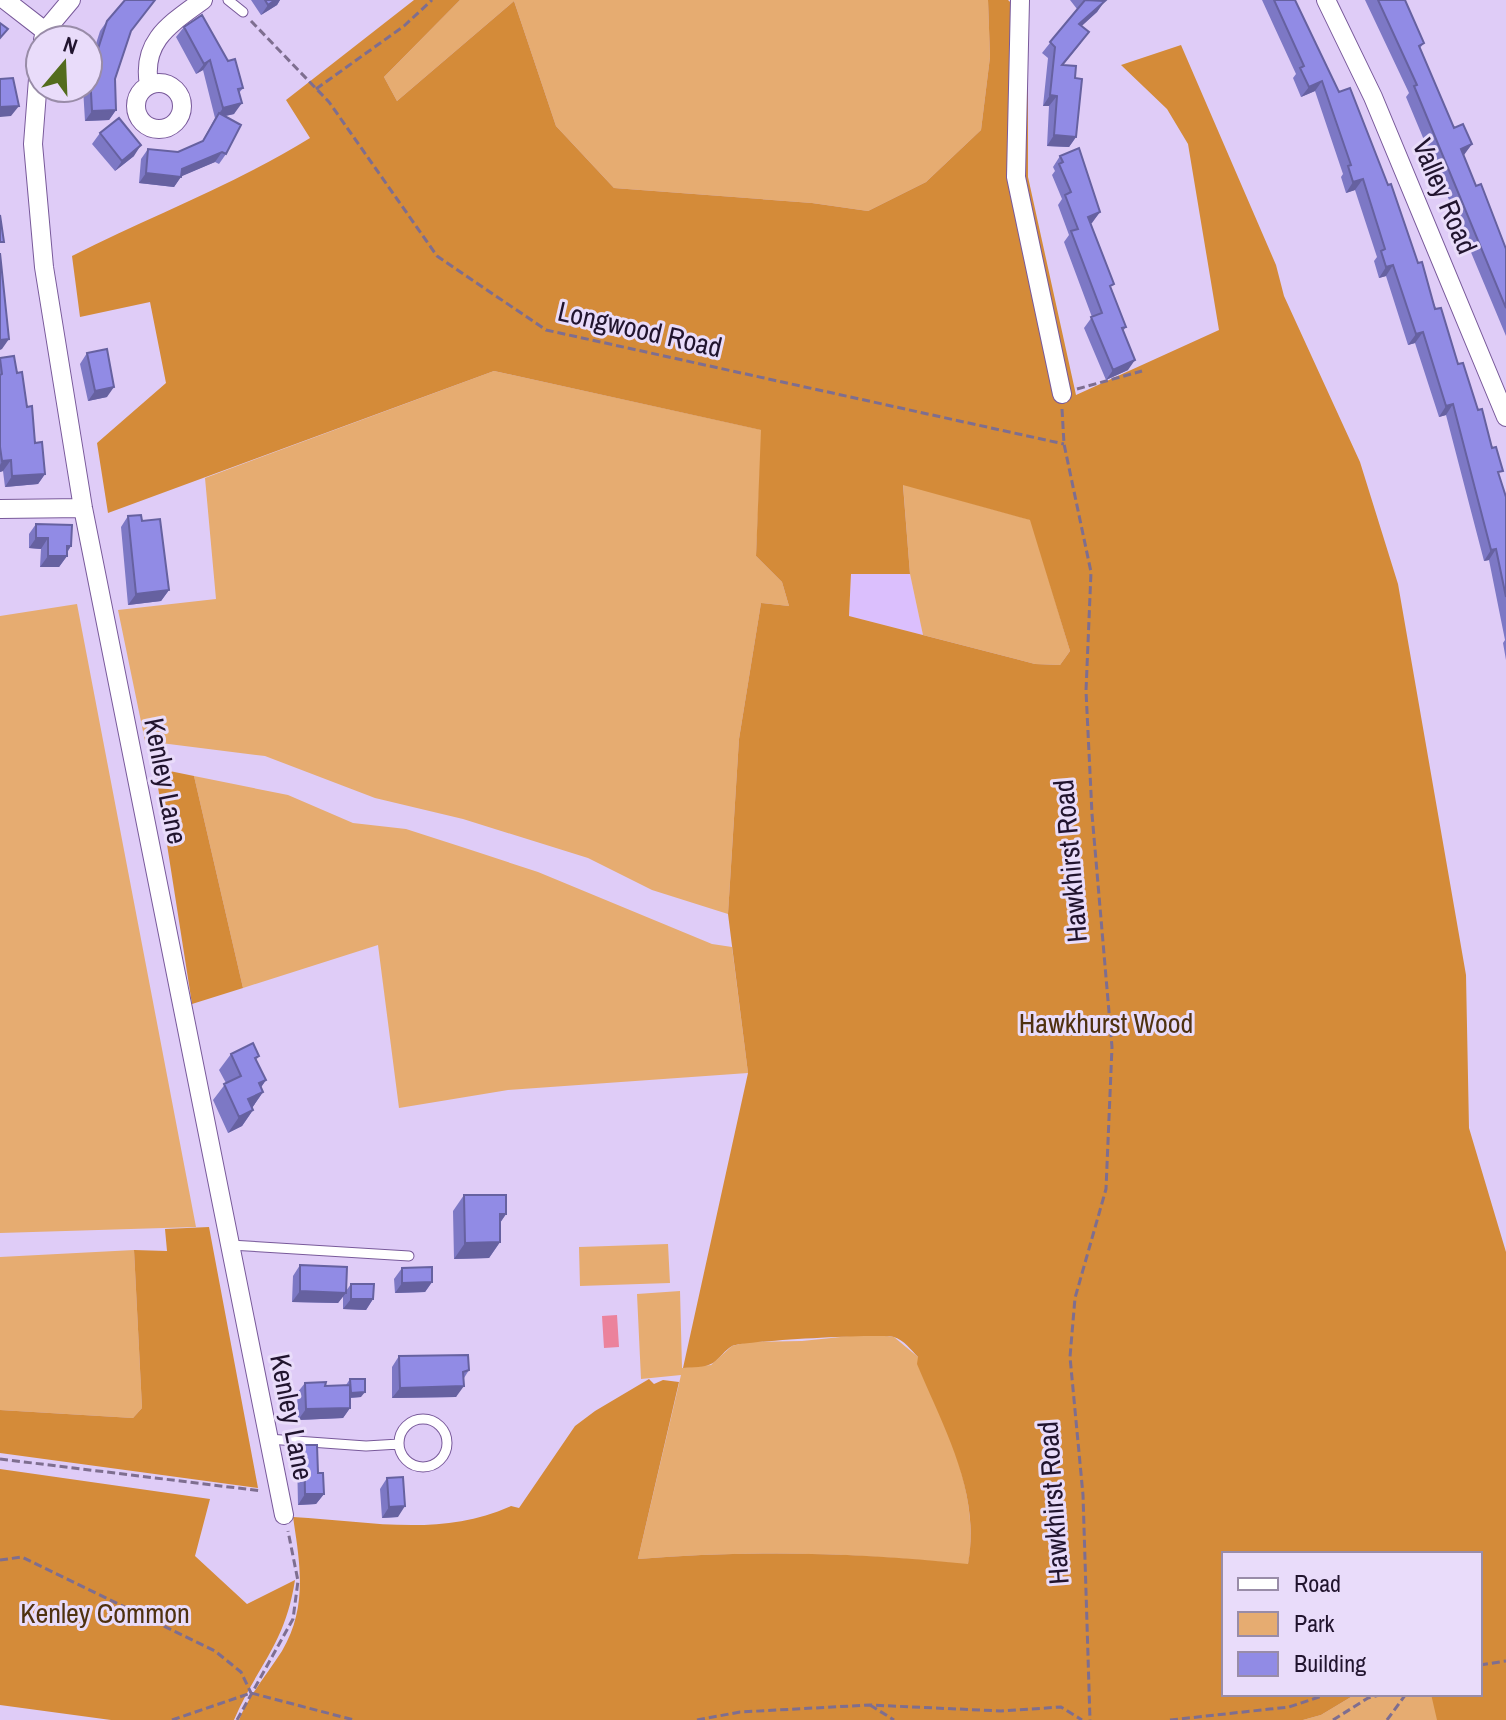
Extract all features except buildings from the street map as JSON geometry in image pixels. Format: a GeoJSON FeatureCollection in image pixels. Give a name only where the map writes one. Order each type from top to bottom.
{"type":"FeatureCollection","features":[{"type":"Feature","properties":{"kind":"street"},"geometry":{"type":"LineString","coordinates":[[5,0],[32,24]]}},
{"type":"Feature","properties":{"kind":"street"},"geometry":{"type":"LineString","coordinates":[[52,24],[71,0]]}},
{"type":"Feature","properties":{"kind":"street"},"geometry":{"type":"LineString","coordinates":[[149,85],[146,68],[150,49],[162,30],[203,0]]}},
{"type":"Feature","properties":{"kind":"street"},"geometry":{"type":"LineString","coordinates":[[1020,0],[1016,177],[1062,394]]}},
{"type":"Feature","properties":{"kind":"street","name":"Valley Road"},"geometry":{"type":"LineString","coordinates":[[1326,0],[1373,97],[1506,417]]}},
{"type":"Feature","properties":{"kind":"street","name":"Kenley Lane"},"geometry":{"type":"LineString","coordinates":[[36,104],[33,144],[44,267],[83,508],[284,1515]]}},
{"type":"Feature","properties":{"kind":"street"},"geometry":{"type":"LineString","coordinates":[[0,509],[83,508]]}},
{"type":"Feature","properties":{"kind":"lane"},"geometry":{"type":"LineString","coordinates":[[228,0],[243,12]]}},
{"type":"Feature","properties":{"kind":"lane"},"geometry":{"type":"LineString","coordinates":[[230,1245],[409,1256]]}},
{"type":"Feature","properties":{"kind":"lane"},"geometry":{"type":"LineString","coordinates":[[422,1419],[436,1423],[447,1442],[442,1458],[428,1466],[405,1459],[399,1444],[408,1424],[422,1419]]}},
{"type":"Feature","properties":{"kind":"lane"},"geometry":{"type":"LineString","coordinates":[[268,1439],[366,1446],[399,1444]]}},
{"type":"Feature","properties":{"kind":"path"},"geometry":{"type":"LineString","coordinates":[[316,89],[404,26],[432,0]]}},
{"type":"Feature","properties":{"kind":"path","name":"Longwood Road"},"geometry":{"type":"LineString","coordinates":[[243,12],[316,89],[437,256],[546,330],[1064,444]]}},
{"type":"Feature","properties":{"kind":"path"},"geometry":{"type":"LineString","coordinates":[[1088,386],[1142,371]]}},
{"type":"Feature","properties":{"kind":"path","name":"Hawkhirst Road"},"geometry":{"type":"LineString","coordinates":[[1062,394],[1064,444],[1091,572],[1086,691],[1092,814],[1112,1047],[1106,1189],[1075,1298],[1070,1357],[1083,1495],[1090,1720]]}},
{"type":"Feature","properties":{"kind":"path"},"geometry":{"type":"LineString","coordinates":[[0,1459],[278,1493]]}},
{"type":"Feature","properties":{"kind":"path"},"geometry":{"type":"LineString","coordinates":[[237,1720],[293,1619],[298,1581],[284,1515]]}},
{"type":"Feature","properties":{"kind":"path"},"geometry":{"type":"LineString","coordinates":[[0,1560],[22,1557],[215,1651],[241,1672],[251,1693]]}},
{"type":"Feature","properties":{"kind":"path"},"geometry":{"type":"LineString","coordinates":[[1482,1665],[1506,1661]]}},
{"type":"Feature","properties":{"kind":"path"},"geometry":{"type":"LineString","coordinates":[[172,1720],[251,1693],[354,1720]]}},
{"type":"Feature","properties":{"kind":"path"},"geometry":{"type":"LineString","coordinates":[[1170,1720],[1289,1707],[1322,1696]]}},
{"type":"Feature","properties":{"kind":"path"},"geometry":{"type":"LineString","coordinates":[[1333,1720],[1376,1696]]}},
{"type":"Feature","properties":{"kind":"path"},"geometry":{"type":"LineString","coordinates":[[1387,1720],[1405,1696]]}},
{"type":"Feature","properties":{"kind":"path"},"geometry":{"type":"LineString","coordinates":[[870,1705],[894,1720]]}},
{"type":"Feature","properties":{"kind":"path"},"geometry":{"type":"LineString","coordinates":[[697,1720],[740,1712],[870,1705],[1001,1711],[1061,1707],[1082,1720]]}},
{"type":"Feature","properties":{"kind":"shaded area"},"geometry":{"type":"Polygon","coordinates":[[[851,574],[910,574],[923,635],[849,616],[851,574]]]}},
{"type":"Feature","properties":{"kind":"shaded area"},"geometry":{"type":"Polygon","coordinates":[[[617,1315],[619,1347],[604,1348],[602,1316],[617,1315]]]}},
{"type":"Feature","properties":{"kind":"green space","name":"Hawkhurst Wood"},"geometry":{"type":"Polygon","coordinates":[[[414,0],[460,0],[384,77],[397,101],[514,1],[556,126],[614,188],[812,203],[868,211],[926,182],[981,130],[990,57],[988,0],[1008,0],[1028,19],[1028,177],[1076,395],[1219,330],[1188,144],[1167,109],[1121,65],[1181,45],[1276,265],[1284,296],[1360,462],[1398,584],[1466,975],[1469,1128],[1506,1252],[1506,1720],[1437,1720],[1431,1696],[1482,1696],[1482,1552],[1222,1552],[1222,1696],[1353,1696],[1321,1715],[1303,1720],[239,1720],[282,1651],[296,1618],[300,1585],[293,1517],[431,1525],[484,1516],[511,1506],[519,1508],[575,1426],[649,1379],[654,1384],[663,1380],[679,1382],[638,1559],[721,1554],[803,1554],[968,1564],[971,1537],[965,1486],[958,1461],[917,1364],[918,1357],[901,1340],[865,1336],[741,1344],[732,1346],[710,1365],[683,1368],[748,1073],[728,914],[739,739],[761,603],[789,606],[782,582],[756,556],[761,430],[494,371],[108,513],[97,443],[166,383],[150,302],[80,317],[72,256],[223,185],[310,138],[286,100],[414,0]],[[903,485],[910,574],[851,574],[849,616],[1035,664],[1060,665],[1070,651],[1030,520],[903,485]]]}},
{"type":"Feature","properties":{"kind":"green space"},"geometry":{"type":"Polygon","coordinates":[[[460,0],[988,0],[990,57],[981,130],[926,182],[868,211],[812,203],[614,188],[556,126],[514,1],[397,101],[384,77],[460,0]]]}},
{"type":"Feature","properties":{"kind":"green space"},"geometry":{"type":"Polygon","coordinates":[[[494,371],[762,430],[756,556],[782,582],[789,606],[761,603],[739,739],[728,914],[652,890],[588,858],[463,819],[375,798],[265,756],[145,741],[118,610],[216,599],[205,478],[494,371]]]}},
{"type":"Feature","properties":{"kind":"green space"},"geometry":{"type":"Polygon","coordinates":[[[903,484],[1031,520],[1070,651],[1060,665],[1035,664],[923,635],[910,574],[903,484]]]}},
{"type":"Feature","properties":{"kind":"green space"},"geometry":{"type":"Polygon","coordinates":[[[77,604],[196,1227],[0,1233],[0,616],[77,604]]]}},
{"type":"Feature","properties":{"kind":"green space"},"geometry":{"type":"Polygon","coordinates":[[[155,768],[194,776],[243,988],[192,1004],[155,768]]]}},
{"type":"Feature","properties":{"kind":"green space"},"geometry":{"type":"Polygon","coordinates":[[[194,776],[288,795],[353,823],[406,829],[538,872],[712,944],[732,947],[748,1073],[508,1090],[399,1108],[378,945],[243,988],[194,776]]]}},
{"type":"Feature","properties":{"kind":"green space"},"geometry":{"type":"Polygon","coordinates":[[[209,1227],[258,1488],[0,1453],[0,1410],[133,1418],[142,1408],[134,1250],[167,1251],[165,1229],[209,1227]]]}},
{"type":"Feature","properties":{"kind":"green space"},"geometry":{"type":"Polygon","coordinates":[[[668,1244],[670,1283],[580,1286],[579,1247],[668,1244]]]}},
{"type":"Feature","properties":{"kind":"green space"},"geometry":{"type":"Polygon","coordinates":[[[134,1250],[142,1408],[133,1418],[0,1410],[0,1257],[134,1250]]]}},
{"type":"Feature","properties":{"kind":"green space"},"geometry":{"type":"Polygon","coordinates":[[[680,1291],[682,1368],[711,1365],[732,1346],[748,1342],[802,1341],[870,1334],[894,1337],[918,1357],[964,1484],[971,1538],[968,1565],[885,1557],[803,1554],[721,1554],[638,1559],[681,1375],[641,1379],[637,1294],[680,1291]]]}},
{"type":"Feature","properties":{"kind":"green space","name":"Kenley Common"},"geometry":{"type":"Polygon","coordinates":[[[0,1469],[210,1499],[195,1556],[247,1604],[295,1580],[278,1638],[234,1720],[111,1720],[0,1705],[0,1469]]]}},
{"type":"Feature","properties":{"kind":"green space"},"geometry":{"type":"Polygon","coordinates":[[[1353,1696],[1482,1696],[1506,1720],[1303,1720],[1321,1715],[1353,1696]]]}}]}
